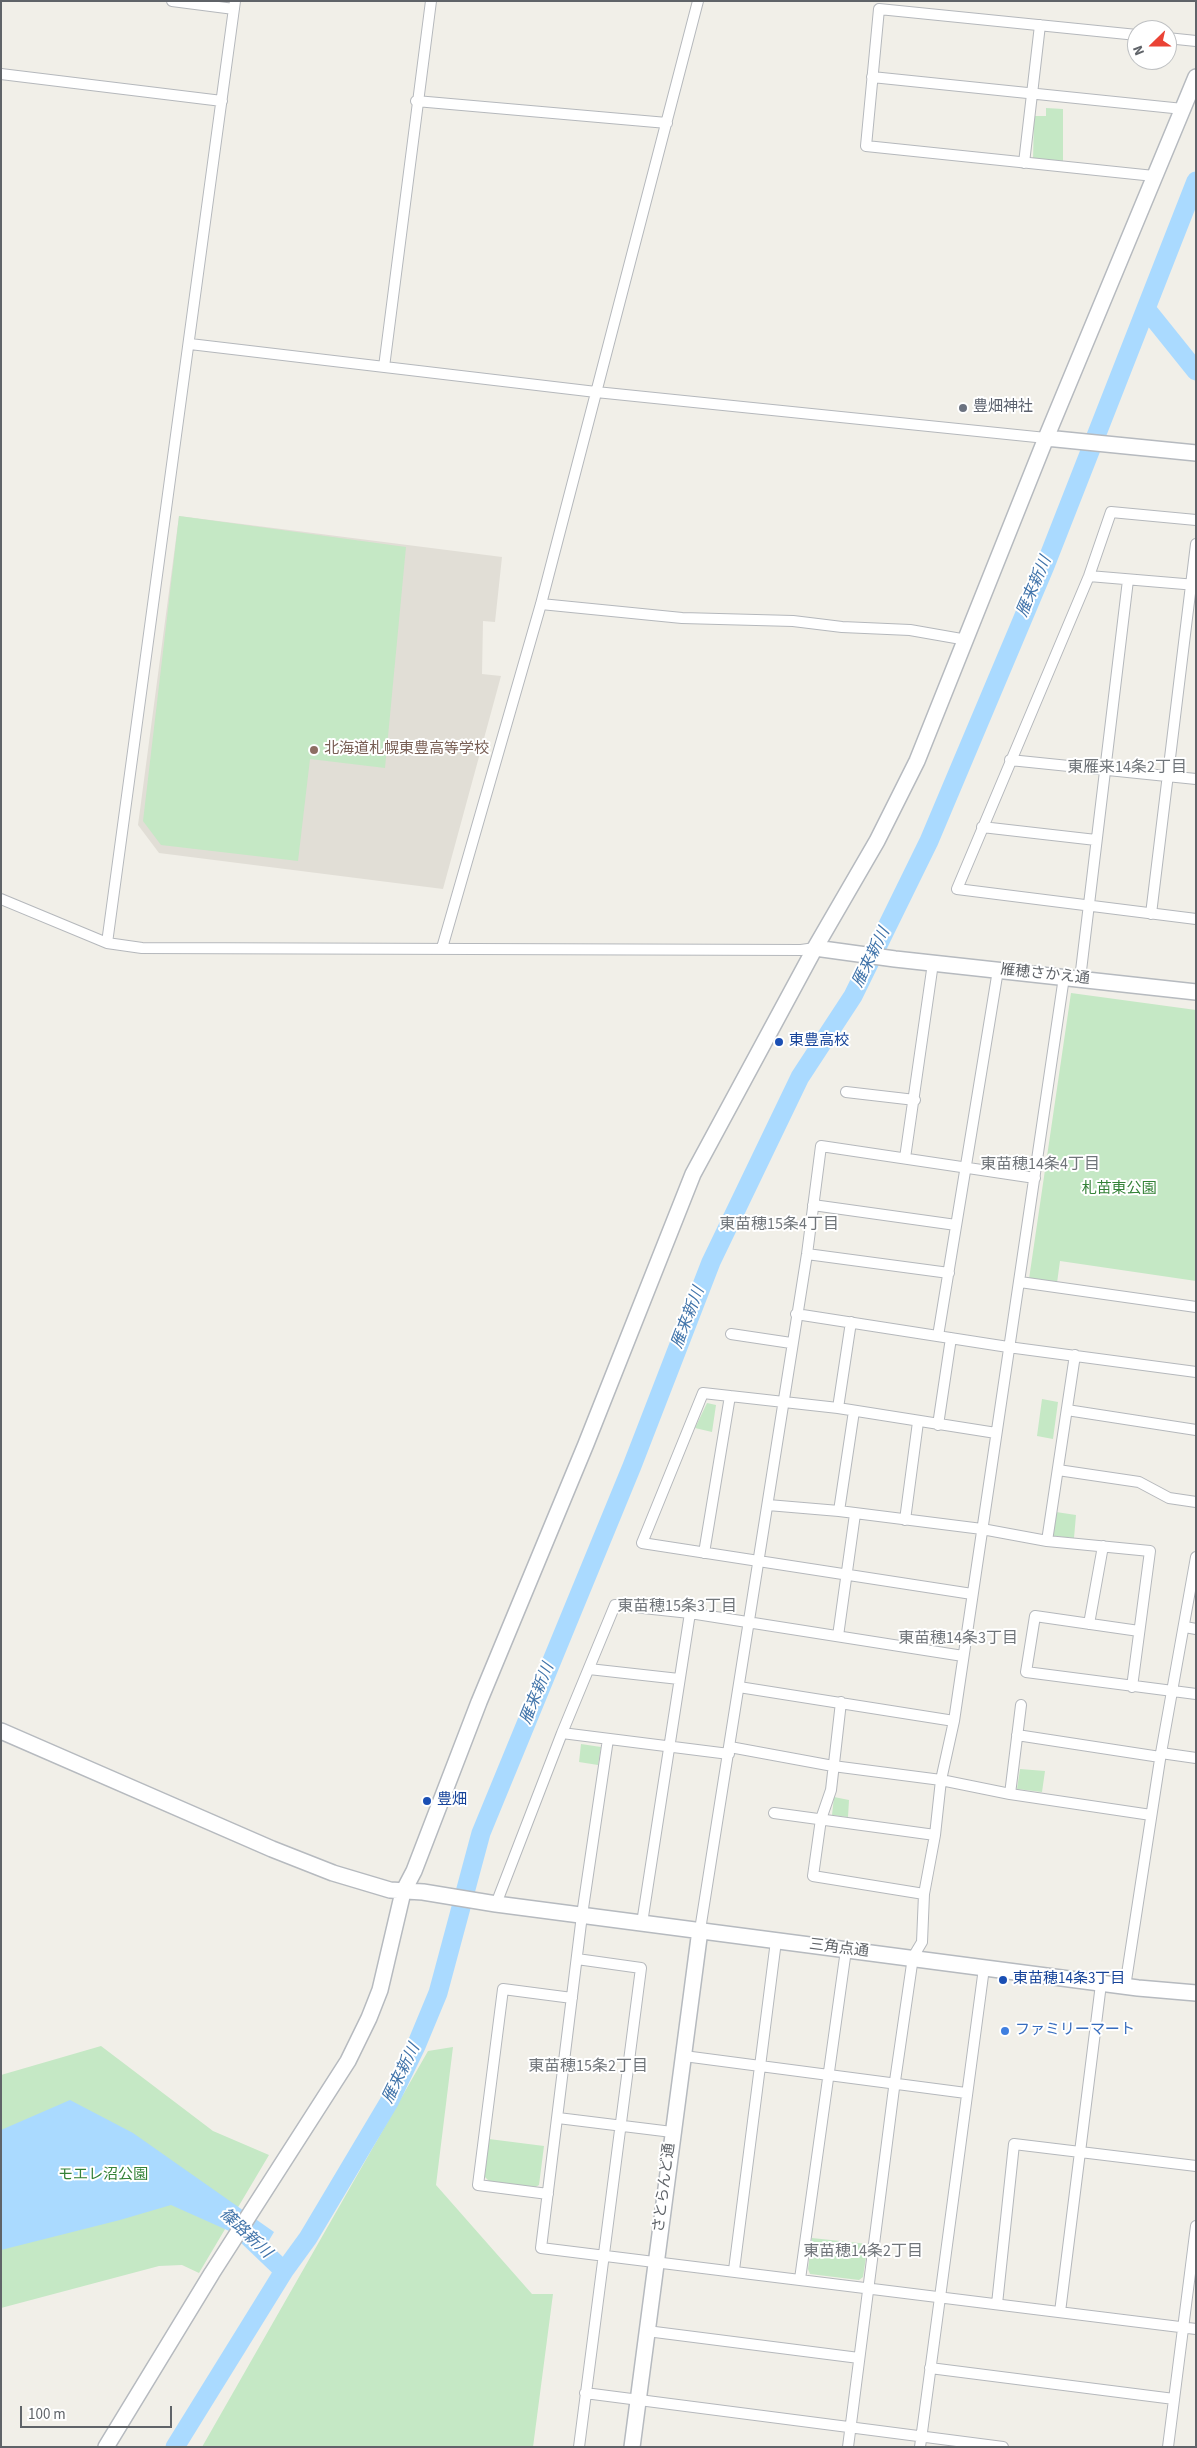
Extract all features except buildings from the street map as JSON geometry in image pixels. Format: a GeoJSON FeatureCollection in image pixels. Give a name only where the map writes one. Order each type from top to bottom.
{"type":"FeatureCollection","features":[{"type":"Feature","properties":{"kind":"street"},"geometry":{"type":"LineString","coordinates":[[108,943],[190,344],[234,5],[172,1]]}},
{"type":"Feature","properties":{"kind":"street"},"geometry":{"type":"LineString","coordinates":[[384,367],[430,1]]}},
{"type":"Feature","properties":{"kind":"street"},"geometry":{"type":"LineString","coordinates":[[442,948],[541,604],[698,1]]}},
{"type":"Feature","properties":{"kind":"street"},"geometry":{"type":"LineString","coordinates":[[1127,34],[879,9],[866,146],[1154,176]]}},
{"type":"Feature","properties":{"kind":"street"},"geometry":{"type":"LineString","coordinates":[[1024,163],[1040,25]]}},
{"type":"Feature","properties":{"kind":"street"},"geometry":{"type":"LineString","coordinates":[[1177,39],[1196,41]]}},
{"type":"Feature","properties":{"kind":"street"},"geometry":{"type":"LineString","coordinates":[[1,74],[222,101]]}},
{"type":"Feature","properties":{"kind":"street"},"geometry":{"type":"LineString","coordinates":[[872,77],[1183,109]]}},
{"type":"Feature","properties":{"kind":"street"},"geometry":{"type":"LineString","coordinates":[[106,2447],[215,2267],[348,2061],[369,2018],[380,1990],[403,1892],[414,1871],[480,1702],[586,1444],[693,1174],[815,948],[877,841],[913,769],[967,640],[1046,438],[1196,77]]}},
{"type":"Feature","properties":{"kind":"street"},"geometry":{"type":"LineString","coordinates":[[416,101],[666,123]]}},
{"type":"Feature","properties":{"kind":"street"},"geometry":{"type":"LineString","coordinates":[[190,344],[596,392],[1196,453]]}},
{"type":"Feature","properties":{"kind":"street"},"geometry":{"type":"LineString","coordinates":[[1196,520],[1110,512],[1088,576],[957,889],[1087,907],[1196,919]]}},
{"type":"Feature","properties":{"kind":"street"},"geometry":{"type":"LineString","coordinates":[[1152,914],[1193,584],[1196,544]]}},
{"type":"Feature","properties":{"kind":"street"},"geometry":{"type":"LineString","coordinates":[[1088,576],[1193,584]]}},
{"type":"Feature","properties":{"kind":"street"},"geometry":{"type":"LineString","coordinates":[[1080,979],[1087,907],[1128,580]]}},
{"type":"Feature","properties":{"kind":"street"},"geometry":{"type":"LineString","coordinates":[[541,604],[682,618],[793,621],[842,628],[910,630],[967,640]]}},
{"type":"Feature","properties":{"kind":"street"},"geometry":{"type":"LineString","coordinates":[[1010,760],[1104,768],[1196,779]]}},
{"type":"Feature","properties":{"kind":"street"},"geometry":{"type":"LineString","coordinates":[[982,827],[1096,840]]}},
{"type":"Feature","properties":{"kind":"street"},"geometry":{"type":"LineString","coordinates":[[1,899],[108,943],[142,948],[801,950],[815,948]]}},
{"type":"Feature","properties":{"kind":"street","name":"雁穂さかえ通"},"geometry":{"type":"LineString","coordinates":[[815,948],[895,959],[1196,992]]}},
{"type":"Feature","properties":{"kind":"street"},"geometry":{"type":"LineString","coordinates":[[905,1158],[915,1100],[933,963]]}},
{"type":"Feature","properties":{"kind":"street"},"geometry":{"type":"LineString","coordinates":[[938,1336],[998,970]]}},
{"type":"Feature","properties":{"kind":"street"},"geometry":{"type":"LineString","coordinates":[[848,2447],[894,2083],[913,1958],[922,1942],[924,1894],[935,1835],[942,1780],[954,1721],[1008,1347],[1036,1178],[1064,977]]}},
{"type":"Feature","properties":{"kind":"street"},"geometry":{"type":"LineString","coordinates":[[846,1092],[915,1100]]}},
{"type":"Feature","properties":{"kind":"street"},"geometry":{"type":"LineString","coordinates":[[700,1930],[768,1505],[821,1146],[1036,1178]]}},
{"type":"Feature","properties":{"kind":"street"},"geometry":{"type":"LineString","coordinates":[[813,1205],[956,1225]]}},
{"type":"Feature","properties":{"kind":"street"},"geometry":{"type":"LineString","coordinates":[[806,1254],[949,1273]]}},
{"type":"Feature","properties":{"kind":"street"},"geometry":{"type":"LineString","coordinates":[[1020,1282],[1196,1307]]}},
{"type":"Feature","properties":{"kind":"street"},"geometry":{"type":"LineString","coordinates":[[796,1314],[1008,1347],[1196,1372]]}},
{"type":"Feature","properties":{"kind":"street"},"geometry":{"type":"LineString","coordinates":[[838,1408],[851,1322]]}},
{"type":"Feature","properties":{"kind":"street"},"geometry":{"type":"LineString","coordinates":[[731,1334],[791,1343]]}},
{"type":"Feature","properties":{"kind":"street"},"geometry":{"type":"LineString","coordinates":[[938,1425],[951,1338]]}},
{"type":"Feature","properties":{"kind":"street"},"geometry":{"type":"LineString","coordinates":[[1047,1540],[1075,1356]]}},
{"type":"Feature","properties":{"kind":"street"},"geometry":{"type":"LineString","coordinates":[[972,1594],[642,1543],[703,1393],[838,1408],[996,1433]]}},
{"type":"Feature","properties":{"kind":"street"},"geometry":{"type":"LineString","coordinates":[[704,1553],[730,1396]]}},
{"type":"Feature","properties":{"kind":"street"},"geometry":{"type":"LineString","coordinates":[[1067,1410],[1196,1430]]}},
{"type":"Feature","properties":{"kind":"street"},"geometry":{"type":"LineString","coordinates":[[839,1511],[854,1411]]}},
{"type":"Feature","properties":{"kind":"street"},"geometry":{"type":"LineString","coordinates":[[906,1520],[918,1422]]}},
{"type":"Feature","properties":{"kind":"street"},"geometry":{"type":"LineString","coordinates":[[1058,1470],[1139,1482],[1169,1498],[1196,1502]]}},
{"type":"Feature","properties":{"kind":"street"},"geometry":{"type":"LineString","coordinates":[[768,1505],[839,1511],[1047,1540],[1150,1551],[1132,1687]]}},
{"type":"Feature","properties":{"kind":"street"},"geometry":{"type":"LineString","coordinates":[[838,1636],[855,1514]]}},
{"type":"Feature","properties":{"kind":"street"},"geometry":{"type":"LineString","coordinates":[[1089,1624],[1103,1546]]}},
{"type":"Feature","properties":{"kind":"street"},"geometry":{"type":"LineString","coordinates":[[1125,1987],[1160,1755],[1185,1627],[1196,1557]]}},
{"type":"Feature","properties":{"kind":"street"},"geometry":{"type":"LineString","coordinates":[[490,1903],[615,1605],[690,1613],[963,1656]]}},
{"type":"Feature","properties":{"kind":"street"},"geometry":{"type":"LineString","coordinates":[[642,1923],[690,1613]]}},
{"type":"Feature","properties":{"kind":"street"},"geometry":{"type":"LineString","coordinates":[[1139,1631],[1034,1616],[1026,1672],[1196,1694]]}},
{"type":"Feature","properties":{"kind":"street"},"geometry":{"type":"LineString","coordinates":[[1185,1627],[1196,1629]]}},
{"type":"Feature","properties":{"kind":"street"},"geometry":{"type":"LineString","coordinates":[[589,1669],[680,1679]]}},
{"type":"Feature","properties":{"kind":"street"},"geometry":{"type":"LineString","coordinates":[[739,1687],[954,1721]]}},
{"type":"Feature","properties":{"kind":"street"},"geometry":{"type":"LineString","coordinates":[[841,1702],[830,1790],[822,1819],[814,1876],[924,1894]]}},
{"type":"Feature","properties":{"kind":"street"},"geometry":{"type":"LineString","coordinates":[[1010,1794],[1021,1706]]}},
{"type":"Feature","properties":{"kind":"street"},"geometry":{"type":"LineString","coordinates":[[1,1731],[272,1850],[333,1872],[403,1892]]}},
{"type":"Feature","properties":{"kind":"street"},"geometry":{"type":"LineString","coordinates":[[562,1733],[669,1748],[729,1750],[942,1780],[1010,1794],[1151,1815]]}},
{"type":"Feature","properties":{"kind":"street"},"geometry":{"type":"LineString","coordinates":[[1018,1735],[1160,1755],[1196,1758]]}},
{"type":"Feature","properties":{"kind":"street"},"geometry":{"type":"LineString","coordinates":[[608,1739],[582,1915],[541,2248],[656,2260],[1196,2329]]}},
{"type":"Feature","properties":{"kind":"street"},"geometry":{"type":"LineString","coordinates":[[774,1813],[935,1835]]}},
{"type":"Feature","properties":{"kind":"street","name":"三角点通"},"geometry":{"type":"LineString","coordinates":[[403,1892],[432,1894],[1101,1984],[1196,1993]]}},
{"type":"Feature","properties":{"kind":"street","name":"さとらんど通"},"geometry":{"type":"LineString","coordinates":[[632,2447],[700,1930]]}},
{"type":"Feature","properties":{"kind":"street"},"geometry":{"type":"LineString","coordinates":[[734,2270],[776,1941]]}},
{"type":"Feature","properties":{"kind":"street"},"geometry":{"type":"LineString","coordinates":[[800,2279],[846,1950]]}},
{"type":"Feature","properties":{"kind":"street"},"geometry":{"type":"LineString","coordinates":[[578,1959],[641,1968],[579,2447]]}},
{"type":"Feature","properties":{"kind":"street"},"geometry":{"type":"LineString","coordinates":[[921,2442],[984,1968]]}},
{"type":"Feature","properties":{"kind":"street"},"geometry":{"type":"LineString","coordinates":[[1060,2312],[1101,1984]]}},
{"type":"Feature","properties":{"kind":"street"},"geometry":{"type":"LineString","coordinates":[[548,2194],[478,2185],[503,1989],[572,1998]]}},
{"type":"Feature","properties":{"kind":"street"},"geometry":{"type":"LineString","coordinates":[[684,2056],[966,2093]]}},
{"type":"Feature","properties":{"kind":"street"},"geometry":{"type":"LineString","coordinates":[[558,2118],[672,2132]]}},
{"type":"Feature","properties":{"kind":"street"},"geometry":{"type":"LineString","coordinates":[[997,2304],[1014,2144],[1196,2166]]}},
{"type":"Feature","properties":{"kind":"street"},"geometry":{"type":"LineString","coordinates":[[1168,2447],[1196,2226]]}},
{"type":"Feature","properties":{"kind":"street"},"geometry":{"type":"LineString","coordinates":[[647,2331],[859,2358]]}},
{"type":"Feature","properties":{"kind":"street"},"geometry":{"type":"LineString","coordinates":[[930,2368],[1174,2399]]}},
{"type":"Feature","properties":{"kind":"street"},"geometry":{"type":"LineString","coordinates":[[585,2393],[850,2428],[921,2442],[1003,2447]]}},
{"type":"Feature","properties":{"kind":"shaded area","name":"北海道札幌東豊高等学校"},"geometry":{"type":"Polygon","coordinates":[[[179,516],[502,557],[495,622],[483,621],[482,674],[501,676],[443,889],[159,853],[138,825],[179,516]]]}},
{"type":"Feature","properties":{"kind":"green space"},"geometry":{"type":"Polygon","coordinates":[[[1046,108],[1063,109],[1063,162],[1033,161],[1034,116],[1046,116],[1046,108]]]}},
{"type":"Feature","properties":{"kind":"green space","name":"北海道札幌東豊高等学校"},"geometry":{"type":"Polygon","coordinates":[[[179,516],[406,547],[385,768],[310,759],[298,861],[161,845],[143,821],[179,516]]]}},
{"type":"Feature","properties":{"kind":"green space","name":"札苗東公園"},"geometry":{"type":"Polygon","coordinates":[[[1071,993],[1196,1010],[1196,1281],[1060,1261],[1057,1283],[1029,1279],[1071,993]]]}},
{"type":"Feature","properties":{"kind":"green space"},"geometry":{"type":"Polygon","coordinates":[[[1042,1399],[1058,1402],[1053,1439],[1037,1436],[1042,1399]]]}},
{"type":"Feature","properties":{"kind":"green space"},"geometry":{"type":"Polygon","coordinates":[[[707,1403],[716,1405],[712,1432],[695,1428],[707,1403]]]}},
{"type":"Feature","properties":{"kind":"green space"},"geometry":{"type":"Polygon","coordinates":[[[1056,1512],[1076,1515],[1074,1538],[1053,1536],[1056,1512]]]}},
{"type":"Feature","properties":{"kind":"green space"},"geometry":{"type":"Polygon","coordinates":[[[581,1744],[601,1747],[598,1765],[579,1762],[581,1744]]]}},
{"type":"Feature","properties":{"kind":"green space"},"geometry":{"type":"Polygon","coordinates":[[[1020,1769],[1045,1771],[1042,1792],[1017,1789],[1020,1769]]]}},
{"type":"Feature","properties":{"kind":"green space"},"geometry":{"type":"Polygon","coordinates":[[[834,1797],[849,1800],[848,1817],[832,1815],[834,1797]]]}},
{"type":"Feature","properties":{"kind":"green space","name":"モエレ沼公園"},"geometry":{"type":"Polygon","coordinates":[[[101,2046],[213,2131],[269,2155],[199,2273],[182,2265],[159,2266],[1,2308],[1,2075],[101,2046]]]}},
{"type":"Feature","properties":{"kind":"green space"},"geometry":{"type":"Polygon","coordinates":[[[453,2047],[436,2185],[532,2294],[553,2294],[533,2447],[202,2447],[428,2051],[453,2047]]]}},
{"type":"Feature","properties":{"kind":"green space"},"geometry":{"type":"Polygon","coordinates":[[[489,2139],[544,2146],[539,2185],[534,2188],[490,2182],[484,2176],[489,2139]]]}},
{"type":"Feature","properties":{"kind":"green space"},"geometry":{"type":"Polygon","coordinates":[[[812,2238],[868,2244],[863,2277],[859,2280],[810,2274],[808,2269],[812,2238]]]}},
{"type":"Feature","properties":{"kind":"water"},"geometry":{"type":"Polygon","coordinates":[[[70,2100],[133,2133],[274,2232],[265,2247],[171,2205],[1,2250],[1,2130],[70,2100]]]}},
{"type":"Feature","properties":{"kind":"waterway","name":"雁来新川"},"geometry":{"type":"LineString","coordinates":[[175,2447],[284,2271],[308,2238],[389,2102],[416,2046],[438,1993],[481,1833],[632,1466],[711,1262],[800,1077],[853,996],[929,841],[1045,566],[1196,181]]}},
{"type":"Feature","properties":{"kind":"waterway"},"geometry":{"type":"LineString","coordinates":[[1147,310],[1196,371]]}},
{"type":"Feature","properties":{"kind":"waterway","name":"篠路新川"},"geometry":{"type":"LineString","coordinates":[[238,2227],[284,2271]]}},
{"type":"Feature","properties":{"kind":"place","name":"豊畑神社"},"geometry":{"type":"Point","coordinates":[963,408]}},
{"type":"Feature","properties":{"kind":"place","name":"北海道札幌東豊高等学校"},"geometry":{"type":"Point","coordinates":[314,750]}},
{"type":"Feature","properties":{"kind":"place","name":"東豊高校"},"geometry":{"type":"Point","coordinates":[779,1042]}},
{"type":"Feature","properties":{"kind":"place","name":"豊畑"},"geometry":{"type":"Point","coordinates":[427,1801]}},
{"type":"Feature","properties":{"kind":"place","name":"東苗穂14条3丁目"},"geometry":{"type":"Point","coordinates":[1003,1980]}},
{"type":"Feature","properties":{"kind":"place","name":"ファミリーマート"},"geometry":{"type":"Point","coordinates":[1005,2031]}},
{"type":"Feature","properties":{"kind":"district","name":"東雁来14条2丁目"},"geometry":{"type":"Point","coordinates":[1127,768]}},
{"type":"Feature","properties":{"kind":"district","name":"東苗穂14条4丁目"},"geometry":{"type":"Point","coordinates":[1040,1165]}},
{"type":"Feature","properties":{"kind":"district","name":"東苗穂15条4丁目"},"geometry":{"type":"Point","coordinates":[779,1225]}},
{"type":"Feature","properties":{"kind":"district","name":"東苗穂15条3丁目"},"geometry":{"type":"Point","coordinates":[677,1607]}},
{"type":"Feature","properties":{"kind":"district","name":"東苗穂14条3丁目"},"geometry":{"type":"Point","coordinates":[958,1639]}},
{"type":"Feature","properties":{"kind":"district","name":"東苗穂15条2丁目"},"geometry":{"type":"Point","coordinates":[588,2067]}},
{"type":"Feature","properties":{"kind":"district","name":"東苗穂14条2丁目"},"geometry":{"type":"Point","coordinates":[863,2252]}}]}
